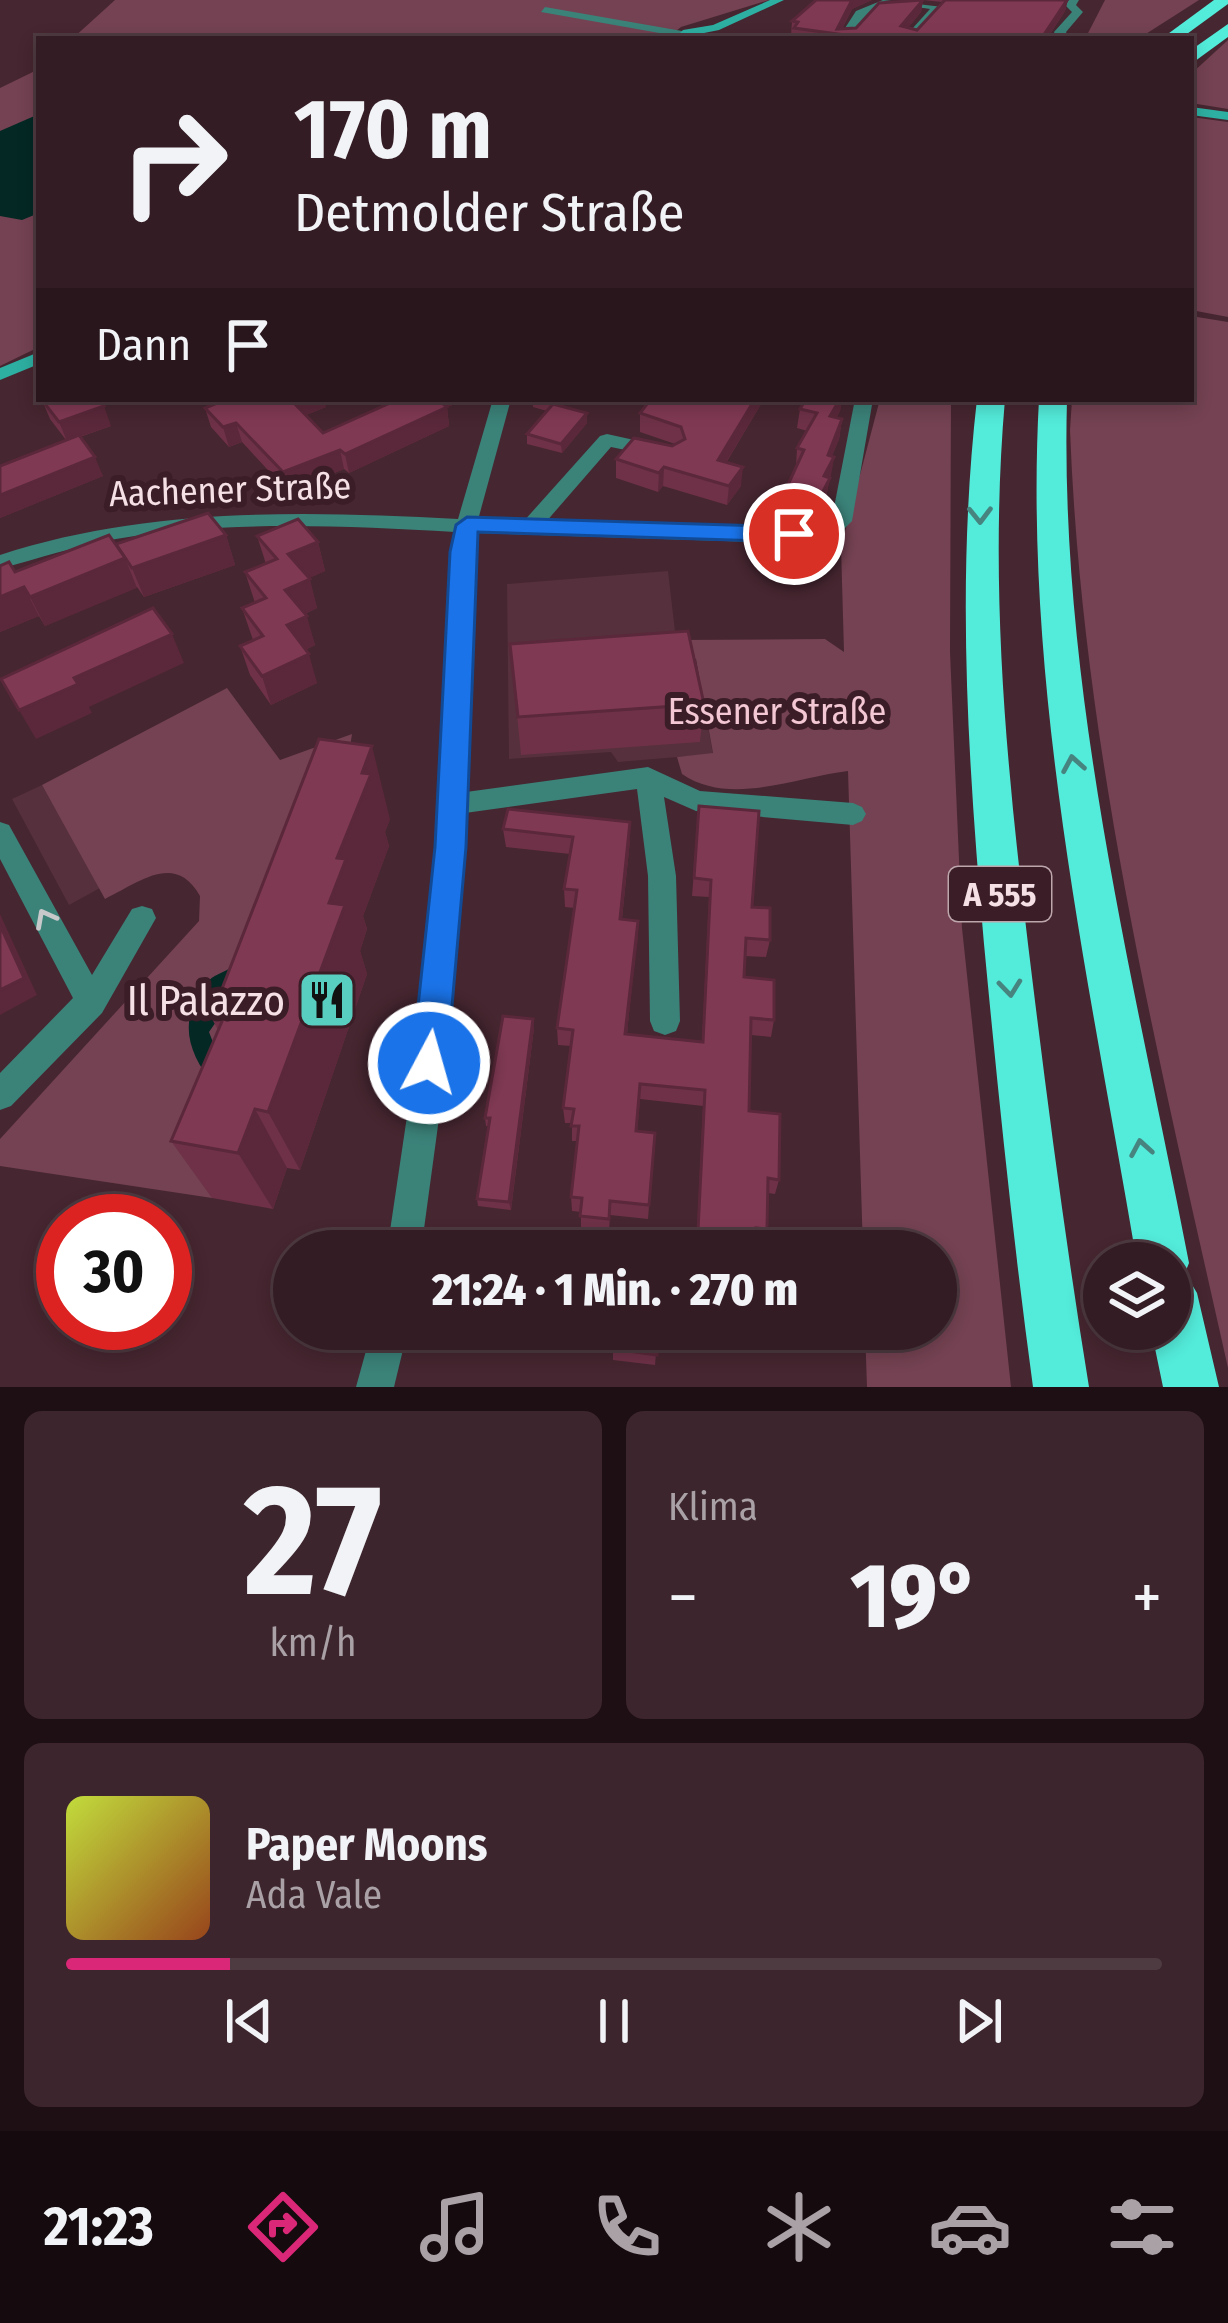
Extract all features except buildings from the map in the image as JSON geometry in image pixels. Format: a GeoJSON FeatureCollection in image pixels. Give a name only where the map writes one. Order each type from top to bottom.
{"type":"FeatureCollection","features":[{"type":"Feature","properties":{"kind":"highway"},"geometry":{"type":"LineString","coordinates":[[1172,36],[1224,0]]}},
{"type":"Feature","properties":{"kind":"highway"},"geometry":{"type":"LineString","coordinates":[[1194,56],[1228,28]]}},
{"type":"Feature","properties":{"kind":"highway","name":"A 555"},"geometry":{"type":"LineString","coordinates":[[991,402],[980,485],[985,748],[1036,1233],[1061,1387]]}},
{"type":"Feature","properties":{"kind":"highway","name":"A 555"},"geometry":{"type":"LineString","coordinates":[[1053,402],[1049,493],[1069,744],[1159,1242]]}},
{"type":"Feature","properties":{"kind":"highway"},"geometry":{"type":"LineString","coordinates":[[1183,1350],[1191,1387]]}},
{"type":"Feature","properties":{"kind":"main road"},"geometry":{"type":"LineString","coordinates":[[716,34],[779,0]]}},
{"type":"Feature","properties":{"kind":"main road"},"geometry":{"type":"LineString","coordinates":[[1194,111],[1228,116]]}},
{"type":"Feature","properties":{"kind":"main road"},"geometry":{"type":"LineString","coordinates":[[0,375],[36,357]]}},
{"type":"Feature","properties":{"kind":"street"},"geometry":{"type":"LineString","coordinates":[[846,36],[860,13],[891,0],[938,8],[912,36]]}},
{"type":"Feature","properties":{"kind":"street"},"geometry":{"type":"LineString","coordinates":[[1062,36],[1060,32],[1078,12],[1070,5],[1074,0]]}},
{"type":"Feature","properties":{"kind":"street"},"geometry":{"type":"LineString","coordinates":[[544,10],[676,36]]}},
{"type":"Feature","properties":{"kind":"street"},"geometry":{"type":"LineString","coordinates":[[407,1230],[426,1096],[453,803],[462,552],[474,488],[501,402]]}},
{"type":"Feature","properties":{"kind":"street","name":"Aachener Straße"},"geometry":{"type":"LineString","coordinates":[[0,562],[102,531],[171,523],[794,534],[832,530],[842,520],[848,502],[863,402]]}},
{"type":"Feature","properties":{"kind":"street"},"geometry":{"type":"LineString","coordinates":[[528,529],[607,440],[672,454]]}},
{"type":"Feature","properties":{"kind":"street"},"geometry":{"type":"LineString","coordinates":[[453,803],[648,777],[696,801],[853,814]]}},
{"type":"Feature","properties":{"kind":"street"},"geometry":{"type":"LineString","coordinates":[[648,777],[662,876],[665,1021]]}},
{"type":"Feature","properties":{"kind":"street"},"geometry":{"type":"LineString","coordinates":[[0,833],[91,1003]]}},
{"type":"Feature","properties":{"kind":"street"},"geometry":{"type":"LineString","coordinates":[[0,1095],[91,1003],[125,958],[142,918]]}},
{"type":"Feature","properties":{"kind":"street"},"geometry":{"type":"LineString","coordinates":[[375,1387],[385,1350]]}},
{"type":"Feature","properties":{"kind":"shaded area"},"geometry":{"type":"Polygon","coordinates":[[[36,115],[36,214],[22,220],[0,216],[0,131],[36,115]]]}},
{"type":"Feature","properties":{"kind":"shaded area"},"geometry":{"type":"Polygon","coordinates":[[[668,571],[676,640],[695,659],[713,754],[618,762],[611,752],[509,759],[507,584],[668,571]]]}},
{"type":"Feature","properties":{"kind":"shaded area"},"geometry":{"type":"Polygon","coordinates":[[[42,785],[100,888],[69,905],[12,799],[42,785]]]}},
{"type":"Feature","properties":{"kind":"shaded area"},"geometry":{"type":"Polygon","coordinates":[[[238,968],[227,1006],[209,1032],[216,1050],[215,1086],[192,1048],[189,1023],[207,983],[238,968]]]}},
{"type":"Feature","properties":{"kind":"green space"},"geometry":{"type":"Polygon","coordinates":[[[115,0],[769,0],[681,27],[670,36],[75,36],[115,0]]]}},
{"type":"Feature","properties":{"kind":"green space"},"geometry":{"type":"Polygon","coordinates":[[[1105,0],[1199,0],[1143,36],[1087,36],[1105,0]]]}},
{"type":"Feature","properties":{"kind":"green space"},"geometry":{"type":"Polygon","coordinates":[[[1228,40],[1228,109],[1194,103],[1194,71],[1228,40]]]}},
{"type":"Feature","properties":{"kind":"green space"},"geometry":{"type":"Polygon","coordinates":[[[36,70],[36,348],[0,366],[0,88],[36,70]]]}},
{"type":"Feature","properties":{"kind":"green space"},"geometry":{"type":"Polygon","coordinates":[[[1194,117],[1228,122],[1228,317],[1194,311],[1194,117]]]}},
{"type":"Feature","properties":{"kind":"green space"},"geometry":{"type":"Polygon","coordinates":[[[1194,316],[1228,322],[1228,1368],[1151,1019],[1107,785],[1077,549],[1072,402],[1194,402],[1194,316]]]}},
{"type":"Feature","properties":{"kind":"green space","name":"Essener Straße"},"geometry":{"type":"Polygon","coordinates":[[[879,402],[951,402],[950,652],[962,928],[1011,1387],[867,1387],[866,1350],[957,1350],[957,1230],[862,1230],[848,771],[764,787],[721,788],[682,774],[677,757],[713,753],[696,659],[684,660],[676,640],[825,639],[844,652],[841,547],[879,402]]]}},
{"type":"Feature","properties":{"kind":"green space"},"geometry":{"type":"Polygon","coordinates":[[[227,688],[280,760],[352,734],[340,812],[212,1198],[0,1166],[0,1139],[199,921],[200,896],[190,883],[168,873],[144,879],[105,899],[42,785],[227,688]]]}},
{"type":"Feature","properties":{"kind":"place","name":"Il Palazzo"},"geometry":{"type":"Point","coordinates":[327,1000]}},
{"type":"Feature","properties":{"kind":"route"},"geometry":{"type":"LineString","coordinates":[[429,1063],[451,847],[462,552],[467,525],[794,534]]}}]}
